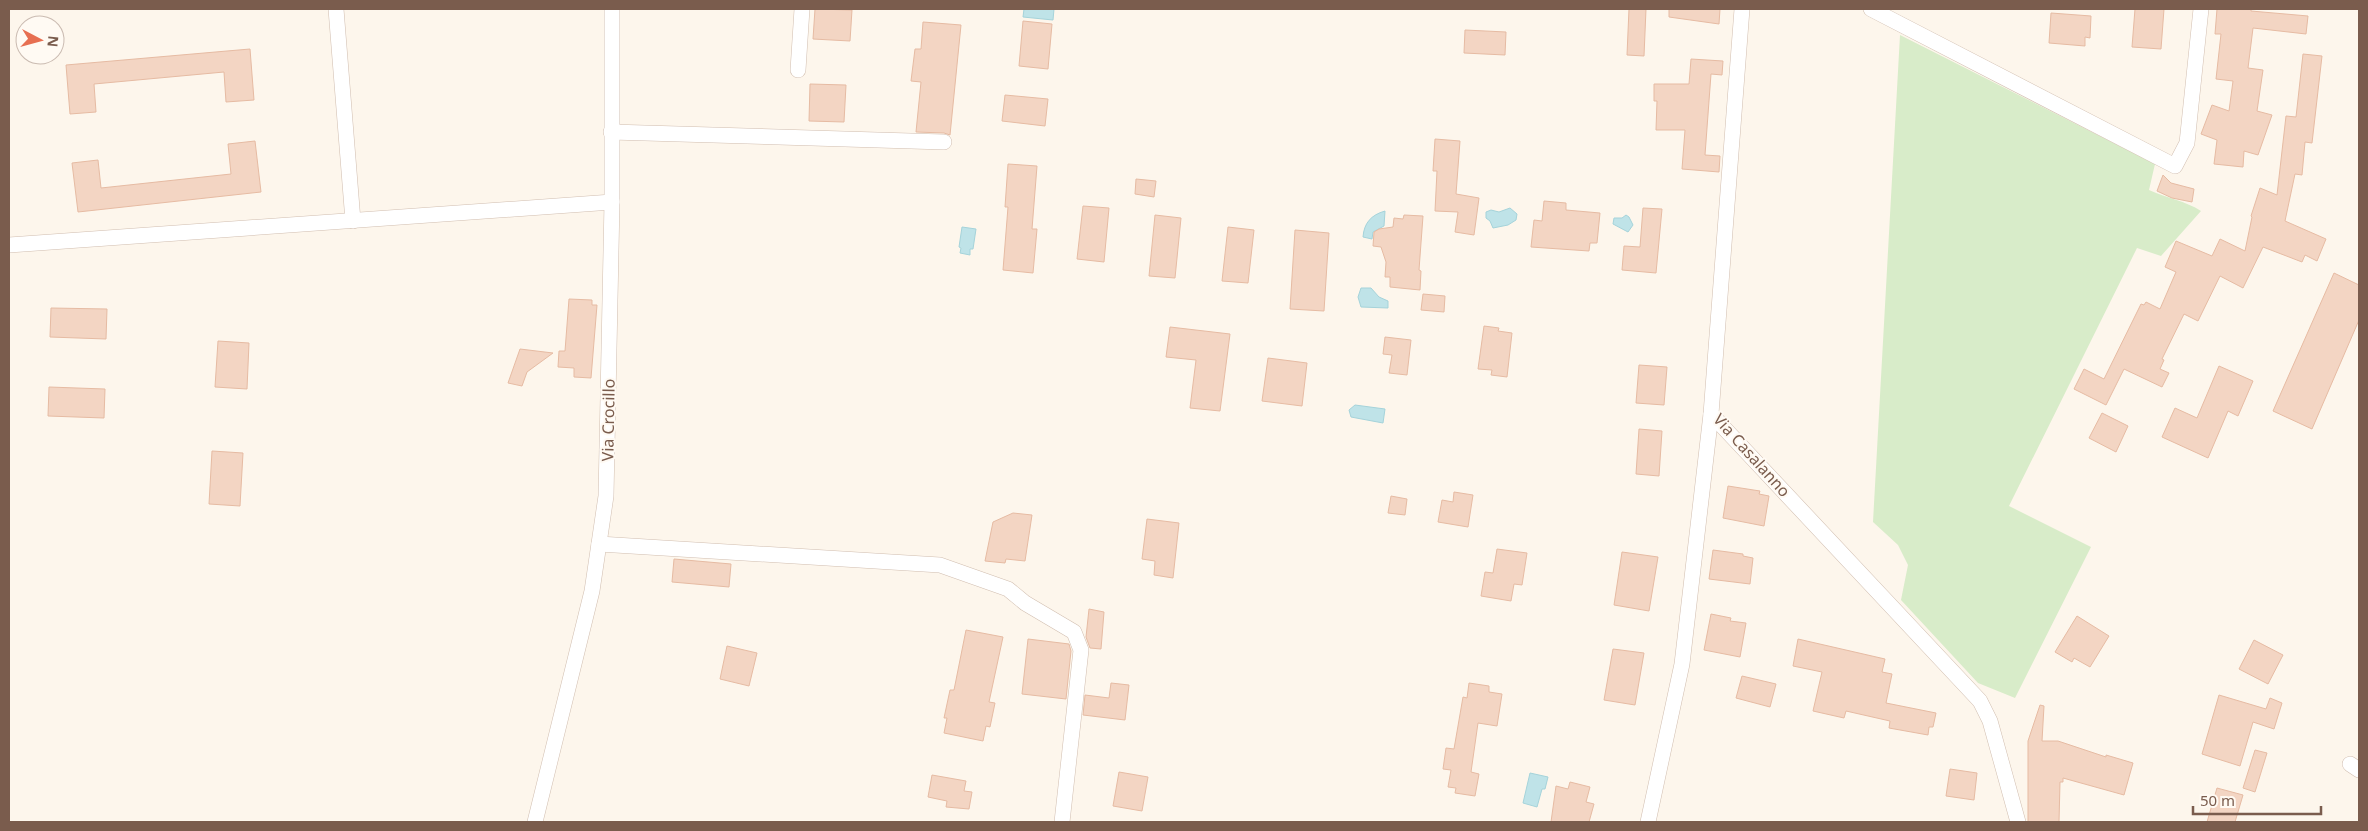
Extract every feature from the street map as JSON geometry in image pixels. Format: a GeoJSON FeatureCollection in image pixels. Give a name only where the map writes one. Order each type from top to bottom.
{"type":"FeatureCollection","features":[{"type":"Feature","properties":{"kind":"street"},"geometry":{"type":"LineString","coordinates":[[336,9],[353,221]]}},
{"type":"Feature","properties":{"kind":"street","name":"Via Crocillo"},"geometry":{"type":"LineString","coordinates":[[535,822],[592,591],[606,496],[612,202],[612,9]]}},
{"type":"Feature","properties":{"kind":"street"},"geometry":{"type":"LineString","coordinates":[[798,70],[802,9]]}},
{"type":"Feature","properties":{"kind":"street","name":"Via Casalanno"},"geometry":{"type":"LineString","coordinates":[[1742,9],[1711,414],[1980,702],[1990,721],[2018,822]]}},
{"type":"Feature","properties":{"kind":"street"},"geometry":{"type":"LineString","coordinates":[[1871,9],[2175,166],[2187,143],[2201,9]]}},
{"type":"Feature","properties":{"kind":"street"},"geometry":{"type":"LineString","coordinates":[[611,132],[944,142]]}},
{"type":"Feature","properties":{"kind":"street"},"geometry":{"type":"LineString","coordinates":[[9,245],[612,202]]}},
{"type":"Feature","properties":{"kind":"street"},"geometry":{"type":"LineString","coordinates":[[1648,822],[1682,664],[1711,414]]}},
{"type":"Feature","properties":{"kind":"street"},"geometry":{"type":"LineString","coordinates":[[599,544],[940,565],[1008,589],[1025,604],[1074,632],[1081,650],[1062,822]]}},
{"type":"Feature","properties":{"kind":"green space"},"geometry":{"type":"Polygon","coordinates":[[[1900,35],[2155,164],[2149,190],[2201,211],[2161,256],[2137,248],[2009,506],[2091,547],[2015,698],[1978,683],[1901,600],[1908,565],[1898,545],[1873,522],[1900,35]]]}},
{"type":"Feature","properties":{"kind":"water"},"geometry":{"type":"Polygon","coordinates":[[[1024,9],[1054,9],[1053,20],[1023,17],[1024,9]]]}},
{"type":"Feature","properties":{"kind":"water"},"geometry":{"type":"Polygon","coordinates":[[[1510,208],[1517,214],[1516,220],[1508,225],[1493,228],[1490,221],[1486,218],[1486,212],[1491,210],[1499,212],[1510,208]]]}},
{"type":"Feature","properties":{"kind":"water"},"geometry":{"type":"Polygon","coordinates":[[[1385,211],[1384,226],[1373,232],[1372,239],[1363,237],[1369,220],[1385,211]]]}},
{"type":"Feature","properties":{"kind":"water"},"geometry":{"type":"Polygon","coordinates":[[[1626,215],[1633,225],[1628,232],[1613,224],[1614,218],[1622,218],[1626,215]]]}},
{"type":"Feature","properties":{"kind":"water"},"geometry":{"type":"Polygon","coordinates":[[[962,227],[976,229],[973,249],[970,249],[970,255],[960,253],[962,227]]]}},
{"type":"Feature","properties":{"kind":"water"},"geometry":{"type":"Polygon","coordinates":[[[1361,288],[1371,288],[1379,297],[1388,301],[1388,308],[1361,307],[1358,297],[1361,288]]]}},
{"type":"Feature","properties":{"kind":"water"},"geometry":{"type":"Polygon","coordinates":[[[1355,405],[1385,409],[1383,423],[1351,417],[1349,410],[1355,405]]]}},
{"type":"Feature","properties":{"kind":"water"},"geometry":{"type":"Polygon","coordinates":[[[1530,773],[1548,777],[1545,789],[1542,789],[1537,807],[1523,803],[1530,773]]]}},
{"type":"Feature","properties":{"kind":"building"},"geometry":{"type":"Polygon","coordinates":[[[815,9],[852,10],[850,41],[813,39],[815,9]]]}},
{"type":"Feature","properties":{"kind":"building"},"geometry":{"type":"Polygon","coordinates":[[[1629,9],[1646,9],[1644,56],[1627,55],[1629,9]]]}},
{"type":"Feature","properties":{"kind":"building"},"geometry":{"type":"Polygon","coordinates":[[[1669,9],[1720,9],[1719,24],[1669,17],[1669,9]]]}},
{"type":"Feature","properties":{"kind":"building"},"geometry":{"type":"Polygon","coordinates":[[[2135,9],[2164,9],[2161,49],[2132,47],[2135,9]]]}},
{"type":"Feature","properties":{"kind":"building"},"geometry":{"type":"Polygon","coordinates":[[[2217,9],[2251,9],[2251,11],[2308,16],[2306,34],[2253,28],[2248,68],[2263,70],[2257,111],[2272,115],[2258,155],[2244,151],[2243,167],[2214,164],[2217,140],[2201,134],[2212,105],[2229,111],[2233,81],[2216,79],[2221,34],[2215,34],[2217,9]]]}},
{"type":"Feature","properties":{"kind":"building"},"geometry":{"type":"Polygon","coordinates":[[[2051,13],[2091,16],[2090,38],[2085,37],[2085,46],[2049,43],[2051,13]]]}},
{"type":"Feature","properties":{"kind":"building"},"geometry":{"type":"Polygon","coordinates":[[[1023,21],[1052,24],[1048,69],[1019,66],[1023,21]]]}},
{"type":"Feature","properties":{"kind":"building"},"geometry":{"type":"Polygon","coordinates":[[[923,22],[961,25],[950,135],[916,132],[921,82],[911,81],[915,49],[921,49],[923,22]]]}},
{"type":"Feature","properties":{"kind":"building"},"geometry":{"type":"Polygon","coordinates":[[[1465,30],[1506,32],[1505,55],[1464,53],[1465,30]]]}},
{"type":"Feature","properties":{"kind":"building"},"geometry":{"type":"Polygon","coordinates":[[[250,49],[254,100],[226,102],[224,72],[94,84],[96,112],[70,114],[66,65],[250,49]]]}},
{"type":"Feature","properties":{"kind":"building"},"geometry":{"type":"Polygon","coordinates":[[[2303,54],[2322,56],[2312,143],[2305,142],[2302,175],[2295,174],[2285,221],[2326,239],[2317,261],[2305,255],[2302,262],[2263,247],[2243,288],[2220,276],[2198,321],[2184,314],[2162,359],[2164,360],[2160,369],[2169,373],[2162,387],[2124,369],[2106,405],[2074,389],[2084,369],[2104,379],[2141,304],[2144,305],[2146,302],[2160,309],[2176,272],[2165,267],[2176,241],[2212,256],[2220,239],[2245,251],[2251,216],[2260,188],[2277,195],[2286,116],[2296,117],[2303,54]]]}},
{"type":"Feature","properties":{"kind":"building"},"geometry":{"type":"Polygon","coordinates":[[[1691,59],[1723,61],[1722,75],[1711,74],[1705,155],[1720,156],[1719,172],[1682,169],[1685,130],[1656,130],[1657,101],[1654,101],[1654,84],[1689,84],[1691,59]]]}},
{"type":"Feature","properties":{"kind":"building"},"geometry":{"type":"Polygon","coordinates":[[[810,84],[846,85],[844,122],[809,121],[810,84]]]}},
{"type":"Feature","properties":{"kind":"building"},"geometry":{"type":"Polygon","coordinates":[[[1005,95],[1048,99],[1045,126],[1002,121],[1005,95]]]}},
{"type":"Feature","properties":{"kind":"building"},"geometry":{"type":"Polygon","coordinates":[[[1435,139],[1460,141],[1456,194],[1479,198],[1474,235],[1455,232],[1458,212],[1435,211],[1437,171],[1433,171],[1435,139]]]}},
{"type":"Feature","properties":{"kind":"building"},"geometry":{"type":"Polygon","coordinates":[[[255,141],[261,192],[78,212],[72,163],[98,160],[101,188],[231,174],[228,144],[255,141]]]}},
{"type":"Feature","properties":{"kind":"building"},"geometry":{"type":"Polygon","coordinates":[[[1008,164],[1037,166],[1032,229],[1037,229],[1033,273],[1003,270],[1008,207],[1005,207],[1008,164]]]}},
{"type":"Feature","properties":{"kind":"building"},"geometry":{"type":"Polygon","coordinates":[[[2163,175],[2171,183],[2194,189],[2192,202],[2172,198],[2157,191],[2163,175]]]}},
{"type":"Feature","properties":{"kind":"building"},"geometry":{"type":"Polygon","coordinates":[[[1136,179],[1156,181],[1154,197],[1135,194],[1136,179]]]}},
{"type":"Feature","properties":{"kind":"building"},"geometry":{"type":"Polygon","coordinates":[[[1544,201],[1566,203],[1566,210],[1600,213],[1597,243],[1590,243],[1589,251],[1531,247],[1534,220],[1542,221],[1544,201]]]}},
{"type":"Feature","properties":{"kind":"building"},"geometry":{"type":"Polygon","coordinates":[[[1083,206],[1109,208],[1104,262],[1077,259],[1083,206]]]}},
{"type":"Feature","properties":{"kind":"building"},"geometry":{"type":"Polygon","coordinates":[[[1643,208],[1662,209],[1656,273],[1622,270],[1624,246],[1640,247],[1643,208]]]}},
{"type":"Feature","properties":{"kind":"building"},"geometry":{"type":"Polygon","coordinates":[[[1155,215],[1181,218],[1175,278],[1149,276],[1155,215]]]}},
{"type":"Feature","properties":{"kind":"building"},"geometry":{"type":"Polygon","coordinates":[[[1404,215],[1423,216],[1419,270],[1421,271],[1420,290],[1390,287],[1390,277],[1385,277],[1386,262],[1381,247],[1373,246],[1374,232],[1379,229],[1393,227],[1394,218],[1403,219],[1404,215]]]}},
{"type":"Feature","properties":{"kind":"building"},"geometry":{"type":"Polygon","coordinates":[[[1228,227],[1254,230],[1248,283],[1222,281],[1228,227]]]}},
{"type":"Feature","properties":{"kind":"building"},"geometry":{"type":"Polygon","coordinates":[[[1295,230],[1329,233],[1324,311],[1290,309],[1295,230]]]}},
{"type":"Feature","properties":{"kind":"building"},"geometry":{"type":"Polygon","coordinates":[[[2334,273],[2359,285],[2359,320],[2312,429],[2273,411],[2334,273]]]}},
{"type":"Feature","properties":{"kind":"building"},"geometry":{"type":"Polygon","coordinates":[[[1423,294],[1445,296],[1444,312],[1421,310],[1423,294]]]}},
{"type":"Feature","properties":{"kind":"building"},"geometry":{"type":"Polygon","coordinates":[[[569,299],[592,300],[592,305],[597,305],[591,378],[574,377],[574,368],[558,367],[559,351],[565,351],[569,299]]]}},
{"type":"Feature","properties":{"kind":"building"},"geometry":{"type":"Polygon","coordinates":[[[51,308],[107,309],[106,339],[50,337],[51,308]]]}},
{"type":"Feature","properties":{"kind":"building"},"geometry":{"type":"Polygon","coordinates":[[[1484,326],[1499,328],[1498,331],[1512,333],[1507,377],[1491,375],[1492,370],[1478,369],[1484,326]]]}},
{"type":"Feature","properties":{"kind":"building"},"geometry":{"type":"Polygon","coordinates":[[[1170,327],[1230,334],[1220,411],[1190,408],[1196,360],[1166,357],[1170,327]]]}},
{"type":"Feature","properties":{"kind":"building"},"geometry":{"type":"Polygon","coordinates":[[[1385,337],[1411,340],[1407,375],[1389,373],[1392,355],[1383,354],[1385,337]]]}},
{"type":"Feature","properties":{"kind":"building"},"geometry":{"type":"Polygon","coordinates":[[[218,341],[249,343],[247,389],[215,387],[218,341]]]}},
{"type":"Feature","properties":{"kind":"building"},"geometry":{"type":"Polygon","coordinates":[[[520,349],[553,353],[527,372],[522,386],[508,383],[520,349]]]}},
{"type":"Feature","properties":{"kind":"building"},"geometry":{"type":"Polygon","coordinates":[[[1268,358],[1307,363],[1302,406],[1262,401],[1268,358]]]}},
{"type":"Feature","properties":{"kind":"building"},"geometry":{"type":"Polygon","coordinates":[[[1639,365],[1667,367],[1664,405],[1636,403],[1639,365]]]}},
{"type":"Feature","properties":{"kind":"building"},"geometry":{"type":"Polygon","coordinates":[[[2219,366],[2253,381],[2238,416],[2228,411],[2208,458],[2162,437],[2175,408],[2197,418],[2219,366]]]}},
{"type":"Feature","properties":{"kind":"building"},"geometry":{"type":"Polygon","coordinates":[[[49,387],[105,389],[104,418],[48,416],[49,387]]]}},
{"type":"Feature","properties":{"kind":"building"},"geometry":{"type":"Polygon","coordinates":[[[2102,413],[2128,426],[2116,452],[2089,438],[2102,413]]]}},
{"type":"Feature","properties":{"kind":"building"},"geometry":{"type":"Polygon","coordinates":[[[1639,429],[1662,431],[1659,476],[1636,474],[1639,429]]]}},
{"type":"Feature","properties":{"kind":"building"},"geometry":{"type":"Polygon","coordinates":[[[212,451],[243,453],[240,506],[209,504],[212,451]]]}},
{"type":"Feature","properties":{"kind":"building"},"geometry":{"type":"Polygon","coordinates":[[[1728,486],[1760,491],[1759,494],[1769,496],[1764,526],[1723,518],[1728,486]]]}},
{"type":"Feature","properties":{"kind":"building"},"geometry":{"type":"Polygon","coordinates":[[[1454,492],[1473,495],[1468,527],[1438,522],[1442,500],[1453,502],[1454,492]]]}},
{"type":"Feature","properties":{"kind":"building"},"geometry":{"type":"Polygon","coordinates":[[[1391,496],[1407,499],[1405,515],[1388,513],[1391,496]]]}},
{"type":"Feature","properties":{"kind":"building"},"geometry":{"type":"Polygon","coordinates":[[[1013,513],[1032,515],[1025,561],[1006,559],[1005,563],[985,561],[993,522],[1013,513]]]}},
{"type":"Feature","properties":{"kind":"building"},"geometry":{"type":"Polygon","coordinates":[[[1147,519],[1179,523],[1173,578],[1154,575],[1155,561],[1142,559],[1147,519]]]}},
{"type":"Feature","properties":{"kind":"building"},"geometry":{"type":"Polygon","coordinates":[[[1497,549],[1527,553],[1522,585],[1514,584],[1511,601],[1481,596],[1485,572],[1493,573],[1497,549]]]}},
{"type":"Feature","properties":{"kind":"building"},"geometry":{"type":"Polygon","coordinates":[[[1713,550],[1743,554],[1743,556],[1753,558],[1750,584],[1709,579],[1713,550]]]}},
{"type":"Feature","properties":{"kind":"building"},"geometry":{"type":"Polygon","coordinates":[[[1622,552],[1658,557],[1649,611],[1614,605],[1622,552]]]}},
{"type":"Feature","properties":{"kind":"building"},"geometry":{"type":"Polygon","coordinates":[[[674,559],[731,564],[729,587],[672,582],[674,559]]]}},
{"type":"Feature","properties":{"kind":"building"},"geometry":{"type":"Polygon","coordinates":[[[1089,609],[1104,612],[1101,649],[1090,648],[1086,637],[1089,609]]]}},
{"type":"Feature","properties":{"kind":"building"},"geometry":{"type":"Polygon","coordinates":[[[1711,614],[1731,618],[1730,621],[1746,623],[1740,657],[1704,650],[1711,614]]]}},
{"type":"Feature","properties":{"kind":"building"},"geometry":{"type":"Polygon","coordinates":[[[2077,616],[2109,636],[2090,667],[2074,658],[2072,662],[2055,652],[2077,616]]]}},
{"type":"Feature","properties":{"kind":"building"},"geometry":{"type":"Polygon","coordinates":[[[966,630],[1003,637],[989,702],[995,703],[990,727],[986,726],[983,741],[944,733],[947,718],[944,718],[950,690],[954,690],[966,630]]]}},
{"type":"Feature","properties":{"kind":"building"},"geometry":{"type":"Polygon","coordinates":[[[1028,639],[1069,644],[1071,651],[1066,699],[1022,694],[1028,639]]]}},
{"type":"Feature","properties":{"kind":"building"},"geometry":{"type":"Polygon","coordinates":[[[1798,639],[1885,659],[1882,672],[1892,674],[1886,703],[1936,713],[1933,727],[1929,727],[1928,735],[1889,728],[1890,721],[1846,711],[1844,718],[1813,711],[1822,672],[1793,666],[1798,639]]]}},
{"type":"Feature","properties":{"kind":"building"},"geometry":{"type":"Polygon","coordinates":[[[2254,640],[2283,655],[2268,684],[2239,669],[2254,640]]]}},
{"type":"Feature","properties":{"kind":"building"},"geometry":{"type":"Polygon","coordinates":[[[727,646],[757,653],[749,686],[720,679],[727,646]]]}},
{"type":"Feature","properties":{"kind":"building"},"geometry":{"type":"Polygon","coordinates":[[[1613,649],[1644,653],[1635,705],[1604,700],[1613,649]]]}},
{"type":"Feature","properties":{"kind":"building"},"geometry":{"type":"Polygon","coordinates":[[[1742,676],[1776,684],[1770,707],[1736,698],[1742,676]]]}},
{"type":"Feature","properties":{"kind":"building"},"geometry":{"type":"Polygon","coordinates":[[[1111,683],[1129,685],[1125,720],[1083,715],[1085,695],[1109,698],[1111,683]]]}},
{"type":"Feature","properties":{"kind":"building"},"geometry":{"type":"Polygon","coordinates":[[[1469,683],[1489,686],[1489,692],[1502,694],[1497,726],[1478,723],[1471,772],[1479,774],[1475,796],[1455,793],[1456,788],[1448,787],[1451,770],[1443,769],[1446,748],[1454,749],[1463,697],[1467,698],[1469,683]]]}},
{"type":"Feature","properties":{"kind":"building"},"geometry":{"type":"Polygon","coordinates":[[[2219,695],[2266,709],[2270,698],[2282,703],[2274,729],[2253,722],[2240,766],[2202,754],[2219,695]]]}},
{"type":"Feature","properties":{"kind":"building"},"geometry":{"type":"Polygon","coordinates":[[[2040,705],[2044,706],[2042,741],[2058,741],[2106,757],[2106,755],[2133,763],[2124,795],[2063,778],[2063,782],[2060,782],[2059,822],[2028,822],[2028,741],[2040,705]]]}},
{"type":"Feature","properties":{"kind":"building"},"geometry":{"type":"Polygon","coordinates":[[[2255,750],[2267,753],[2255,792],[2243,788],[2255,750]]]}},
{"type":"Feature","properties":{"kind":"building"},"geometry":{"type":"Polygon","coordinates":[[[1950,769],[1977,773],[1974,800],[1946,796],[1950,769]]]}},
{"type":"Feature","properties":{"kind":"building"},"geometry":{"type":"Polygon","coordinates":[[[1119,772],[1148,777],[1142,811],[1113,806],[1119,772]]]}},
{"type":"Feature","properties":{"kind":"building"},"geometry":{"type":"Polygon","coordinates":[[[932,775],[966,781],[964,791],[972,792],[969,809],[946,807],[947,801],[928,797],[932,775]]]}},
{"type":"Feature","properties":{"kind":"building"},"geometry":{"type":"Polygon","coordinates":[[[1570,782],[1590,787],[1586,802],[1594,804],[1589,822],[1551,822],[1556,786],[1568,789],[1570,782]]]}},
{"type":"Feature","properties":{"kind":"building"},"geometry":{"type":"Polygon","coordinates":[[[2217,788],[2243,795],[2235,822],[2207,822],[2217,788]]]}}]}
